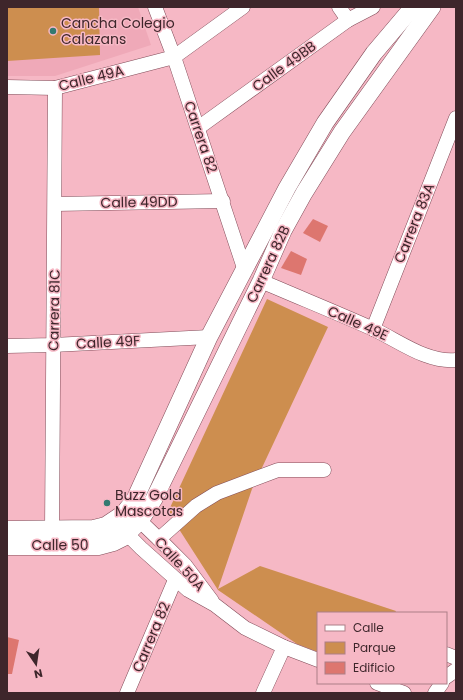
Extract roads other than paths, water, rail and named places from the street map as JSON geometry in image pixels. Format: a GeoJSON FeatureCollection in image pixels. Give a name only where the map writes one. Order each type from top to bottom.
{"type":"FeatureCollection","features":[{"type":"Feature","properties":{"kind":"main road","name":"Calle 50"},"geometry":{"type":"LineString","coordinates":[[7,531],[94,530],[121,528]]}},
{"type":"Feature","properties":{"kind":"main road","name":"Calle 50"},"geometry":{"type":"LineString","coordinates":[[7,545],[98,545],[121,528]]}},
{"type":"Feature","properties":{"kind":"street","name":"Carrera 82"},"geometry":{"type":"LineString","coordinates":[[155,7],[174,57],[244,268]]}},
{"type":"Feature","properties":{"kind":"street"},"geometry":{"type":"LineString","coordinates":[[174,57],[243,7]]}},
{"type":"Feature","properties":{"kind":"street"},"geometry":{"type":"LineString","coordinates":[[339,7],[348,20]]}},
{"type":"Feature","properties":{"kind":"street","name":"Calle 49BB"},"geometry":{"type":"LineString","coordinates":[[198,128],[348,20],[372,7]]}},
{"type":"Feature","properties":{"kind":"street","name":"Carrera 82B"},"geometry":{"type":"LineString","coordinates":[[121,528],[209,337],[287,188],[322,128],[374,53],[413,7]]}},
{"type":"Feature","properties":{"kind":"street","name":"Carrera 82B"},"geometry":{"type":"LineString","coordinates":[[121,528],[154,499],[261,281],[283,231],[304,192],[342,132],[432,7]]}},
{"type":"Feature","properties":{"kind":"street","name":"Calle 49A"},"geometry":{"type":"LineString","coordinates":[[7,87],[55,88],[174,57]]}},
{"type":"Feature","properties":{"kind":"street","name":"Carrera 81C"},"geometry":{"type":"LineString","coordinates":[[52,531],[55,88]]}},
{"type":"Feature","properties":{"kind":"street","name":"Carrera 83A"},"geometry":{"type":"LineString","coordinates":[[373,329],[456,118]]}},
{"type":"Feature","properties":{"kind":"street","name":"Calle 49DD"},"geometry":{"type":"LineString","coordinates":[[55,204],[223,201]]}},
{"type":"Feature","properties":{"kind":"street","name":"Calle 49E"},"geometry":{"type":"LineString","coordinates":[[261,281],[373,329],[426,355],[445,360],[456,360]]}},
{"type":"Feature","properties":{"kind":"street","name":"Calle 49F"},"geometry":{"type":"LineString","coordinates":[[7,346],[209,337]]}},
{"type":"Feature","properties":{"kind":"street"},"geometry":{"type":"LineString","coordinates":[[159,539],[196,506],[217,493],[278,470],[324,470]]}},
{"type":"Feature","properties":{"kind":"street","name":"Calle 50A"},"geometry":{"type":"LineString","coordinates":[[121,528],[159,539],[185,565],[215,604]]}},
{"type":"Feature","properties":{"kind":"street","name":"Calle 50A"},"geometry":{"type":"LineString","coordinates":[[121,528],[175,580],[188,590],[215,604],[245,628],[284,647],[317,660]]}},
{"type":"Feature","properties":{"kind":"street","name":"Carrera 82"},"geometry":{"type":"LineString","coordinates":[[126,693],[175,580]]}},
{"type":"Feature","properties":{"kind":"street"},"geometry":{"type":"LineString","coordinates":[[263,693],[284,647]]}},
{"type":"Feature","properties":{"kind":"street"},"geometry":{"type":"LineString","coordinates":[[447,675],[456,670]]}},
{"type":"Feature","properties":{"kind":"street"},"geometry":{"type":"LineString","coordinates":[[380,684],[402,693]]}},
{"type":"Feature","properties":{"kind":"street"},"geometry":{"type":"LineString","coordinates":[[435,693],[441,684]]}},
{"type":"Feature","properties":{"kind":"place","name":"Cancha Colegio Calazans"},"geometry":{"type":"Point","coordinates":[53,31]}},
{"type":"Feature","properties":{"kind":"place","name":"Buzz Gold Mascotas"},"geometry":{"type":"Point","coordinates":[107,503]}}]}
